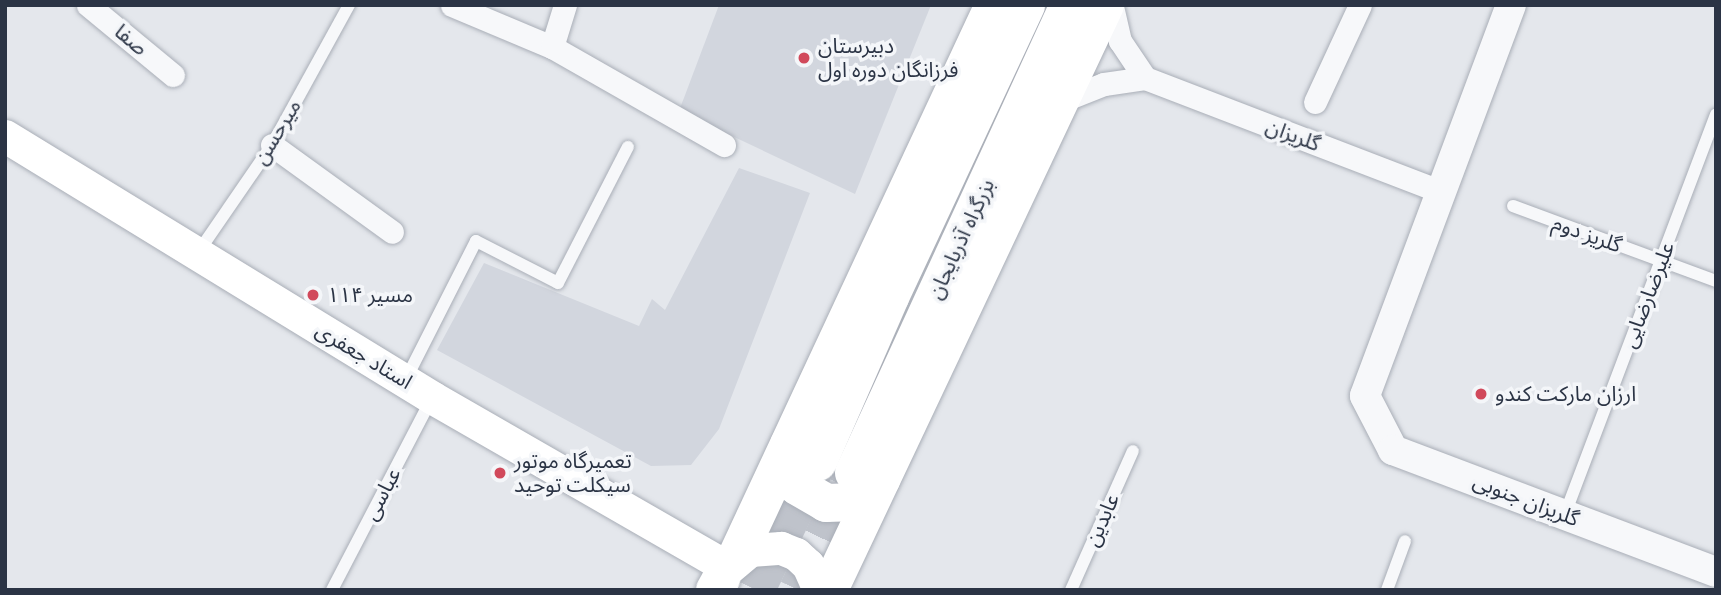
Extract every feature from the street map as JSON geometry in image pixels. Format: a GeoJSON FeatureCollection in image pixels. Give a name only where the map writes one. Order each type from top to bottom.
{"type":"FeatureCollection","features":[{"type":"Feature","properties":{"kind":"highway"},"geometry":{"type":"LineString","coordinates":[[724,577],[803,454],[994,5]]}},
{"type":"Feature","properties":{"kind":"highway","name":"بزرگراه آذربایجان"},"geometry":{"type":"LineString","coordinates":[[803,454],[890,298],[1026,5]]}},
{"type":"Feature","properties":{"kind":"highway","name":"بزرگراه آذربایجان"},"geometry":{"type":"LineString","coordinates":[[867,477],[1069,5]]}},
{"type":"Feature","properties":{"kind":"highway"},"geometry":{"type":"LineString","coordinates":[[803,454],[788,468],[797,486],[826,502],[857,502],[867,477],[1061,101],[1105,5]]}},
{"type":"Feature","properties":{"kind":"highway"},"geometry":{"type":"LineString","coordinates":[[829,590],[867,477]]}},
{"type":"Feature","properties":{"kind":"main road","name":"استاد جعفری"},"geometry":{"type":"LineString","coordinates":[[5,136],[724,577]]}},
{"type":"Feature","properties":{"kind":"main road"},"geometry":{"type":"LineString","coordinates":[[724,577],[750,550],[781,548],[796,554],[808,565],[819,590]]}},
{"type":"Feature","properties":{"kind":"street","name":"صفا"},"geometry":{"type":"LineString","coordinates":[[88,5],[173,75]]}},
{"type":"Feature","properties":{"kind":"street"},"geometry":{"type":"LineString","coordinates":[[452,5],[552,47],[724,145]]}},
{"type":"Feature","properties":{"kind":"street"},"geometry":{"type":"LineString","coordinates":[[552,47],[565,5]]}},
{"type":"Feature","properties":{"kind":"street"},"geometry":{"type":"LineString","coordinates":[[1112,5],[1121,41],[1145,78]]}},
{"type":"Feature","properties":{"kind":"street"},"geometry":{"type":"LineString","coordinates":[[1315,102],[1360,5]]}},
{"type":"Feature","properties":{"kind":"street"},"geometry":{"type":"LineString","coordinates":[[1442,192],[1511,5]]}},
{"type":"Feature","properties":{"kind":"street","name":"گلریزان"},"geometry":{"type":"LineString","coordinates":[[1061,101],[1104,84],[1145,78],[1442,192]]}},
{"type":"Feature","properties":{"kind":"street"},"geometry":{"type":"LineString","coordinates":[[272,145],[392,232]]}},
{"type":"Feature","properties":{"kind":"street","name":"گلریزان جنوبی"},"geometry":{"type":"LineString","coordinates":[[1442,192],[1365,396],[1393,450],[1716,572]]}},
{"type":"Feature","properties":{"kind":"lane","name":"میرحسن"},"geometry":{"type":"LineString","coordinates":[[197,254],[272,145],[349,5]]}},
{"type":"Feature","properties":{"kind":"lane","name":"علیرضارضایی"},"geometry":{"type":"LineString","coordinates":[[1564,514],[1716,116]]}},
{"type":"Feature","properties":{"kind":"lane"},"geometry":{"type":"LineString","coordinates":[[405,381],[476,241],[558,284],[628,147]]}},
{"type":"Feature","properties":{"kind":"lane","name":"گلریز دوم"},"geometry":{"type":"LineString","coordinates":[[1513,206],[1716,281]]}},
{"type":"Feature","properties":{"kind":"lane","name":"عباسی"},"geometry":{"type":"LineString","coordinates":[[332,590],[433,398]]}},
{"type":"Feature","properties":{"kind":"lane","name":"عابدین"},"geometry":{"type":"LineString","coordinates":[[1071,590],[1133,451]]}},
{"type":"Feature","properties":{"kind":"lane"},"geometry":{"type":"LineString","coordinates":[[1387,590],[1405,541]]}},
{"type":"Feature","properties":{"kind":"shaded area","name":"دبیرستان فرزانگان دوره اول"},"geometry":{"type":"Polygon","coordinates":[[[719,5],[931,5],[855,194],[679,111],[719,5]]]}},
{"type":"Feature","properties":{"kind":"shaded area"},"geometry":{"type":"Polygon","coordinates":[[[739,168],[810,193],[719,429],[691,465],[651,466],[437,350],[484,263],[639,326],[652,299],[665,310],[739,168]]]}},
{"type":"Feature","properties":{"kind":"tunnel"},"geometry":{"type":"LineString","coordinates":[[756,590],[818,462]]}},
{"type":"Feature","properties":{"kind":"tunnel"},"geometry":{"type":"LineString","coordinates":[[798,590],[853,475]]}},
{"type":"Feature","properties":{"kind":"place","name":"دبیرستان فرزانگان دوره اول"},"geometry":{"type":"Point","coordinates":[804,58]}},
{"type":"Feature","properties":{"kind":"place","name":"مسیر ۱۱۴"},"geometry":{"type":"Point","coordinates":[313,295]}},
{"type":"Feature","properties":{"kind":"place","name":"ارزان مارکت کندو"},"geometry":{"type":"Point","coordinates":[1481,394]}},
{"type":"Feature","properties":{"kind":"place","name":"تعمیرگاه موتور سیکلت توحید"},"geometry":{"type":"Point","coordinates":[500,473]}}]}
